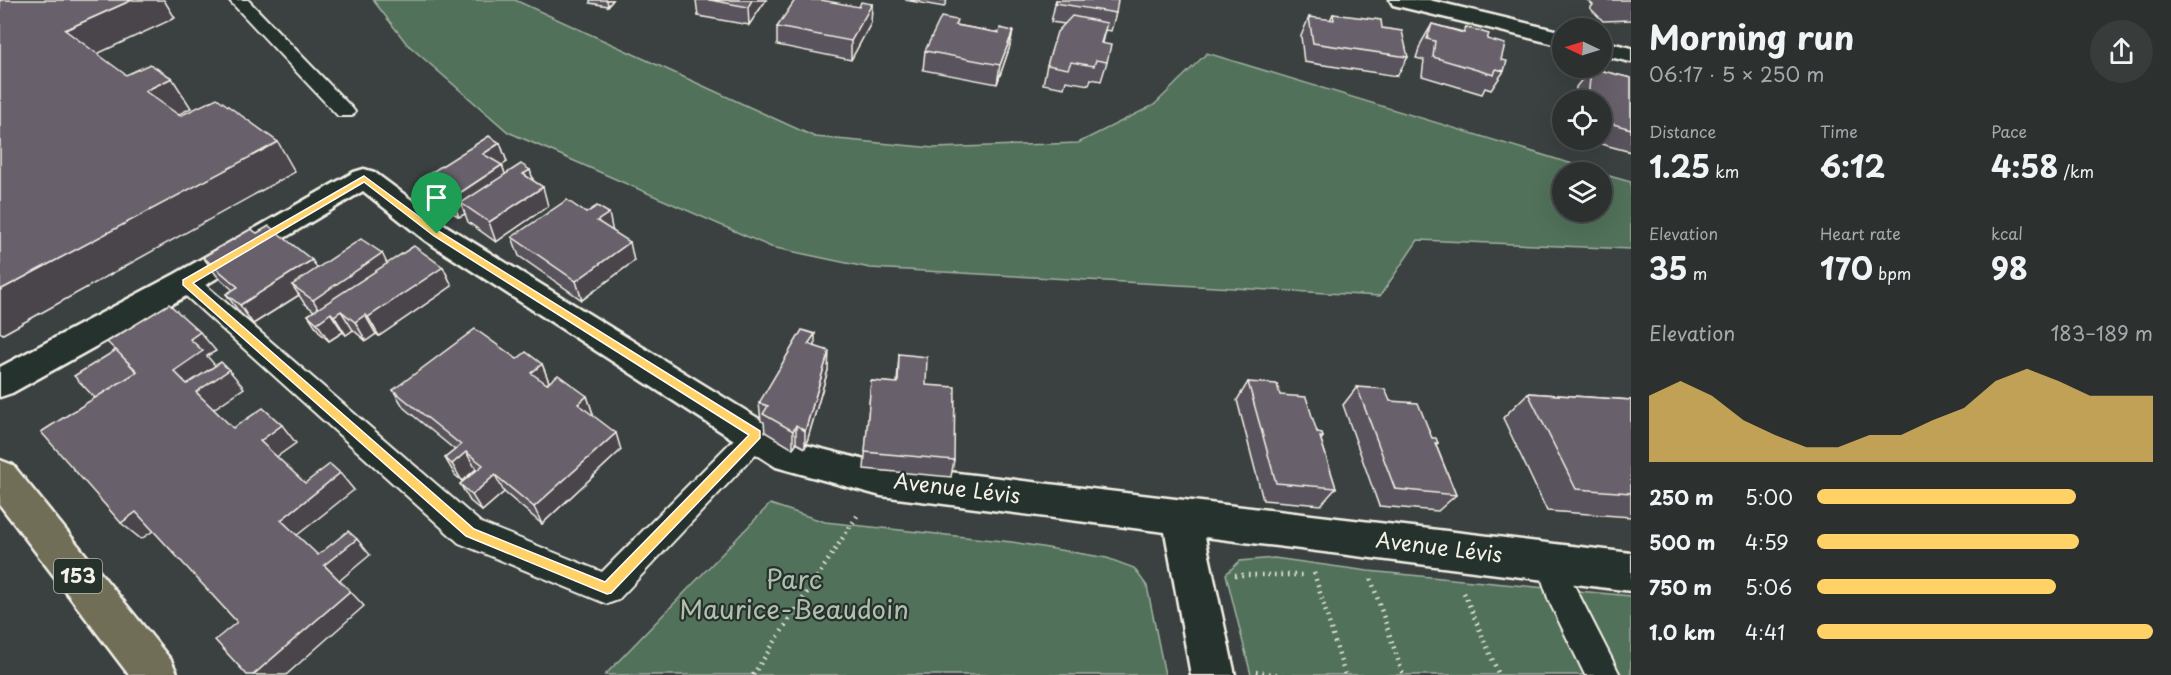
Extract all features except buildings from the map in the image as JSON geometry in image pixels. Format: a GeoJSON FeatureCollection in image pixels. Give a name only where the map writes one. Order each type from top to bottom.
{"type":"FeatureCollection","features":[{"type":"Feature","properties":{"kind":"main road","name":"153"},"geometry":{"type":"LineString","coordinates":[[0,476],[156,675]]}},
{"type":"Feature","properties":{"kind":"street"},"geometry":{"type":"LineString","coordinates":[[1401,0],[1552,36]]}},
{"type":"Feature","properties":{"kind":"street"},"geometry":{"type":"LineString","coordinates":[[1612,50],[1631,55]]}},
{"type":"Feature","properties":{"kind":"street","name":"Avenue Lévis"},"geometry":{"type":"LineString","coordinates":[[186,282],[364,178],[437,234],[789,456],[880,480],[1631,572]]}},
{"type":"Feature","properties":{"kind":"street"},"geometry":{"type":"LineString","coordinates":[[0,383],[186,282]]}},
{"type":"Feature","properties":{"kind":"street"},"geometry":{"type":"LineString","coordinates":[[1180,516],[1232,673]]}},
{"type":"Feature","properties":{"kind":"lane"},"geometry":{"type":"LineString","coordinates":[[238,0],[345,112]]}},
{"type":"Feature","properties":{"kind":"lane"},"geometry":{"type":"LineString","coordinates":[[186,282],[470,533],[607,589],[757,434]]}},
{"type":"Feature","properties":{"kind":"lane"},"geometry":{"type":"LineString","coordinates":[[1551,562],[1560,590],[1604,675]]}},
{"type":"Feature","properties":{"kind":"path"},"geometry":{"type":"LineString","coordinates":[[753,675],[880,480]]}},
{"type":"Feature","properties":{"kind":"path"},"geometry":{"type":"LineString","coordinates":[[1312,569],[1345,675]]}},
{"type":"Feature","properties":{"kind":"path"},"geometry":{"type":"LineString","coordinates":[[1368,571],[1403,675]]}},
{"type":"Feature","properties":{"kind":"path"},"geometry":{"type":"LineString","coordinates":[[1462,590],[1499,675]]}},
{"type":"Feature","properties":{"kind":"path"},"geometry":{"type":"LineString","coordinates":[[1232,673],[1282,675]]}},
{"type":"Feature","properties":{"kind":"green space"},"geometry":{"type":"Polygon","coordinates":[[[373,0],[515,0],[815,137],[934,148],[1078,143],[1154,105],[1207,53],[1566,162],[1552,162],[1552,222],[1612,222],[1612,177],[1631,182],[1631,249],[1418,240],[1380,296],[870,268],[771,247],[508,132],[407,44],[373,0]]]}},
{"type":"Feature","properties":{"kind":"green space","name":"Parc Maurice-Beaudoin"},"geometry":{"type":"Polygon","coordinates":[[[770,504],[825,522],[1012,542],[1107,558],[1134,568],[1147,586],[1165,675],[605,675],[770,504]]]}},
{"type":"Feature","properties":{"kind":"green space"},"geometry":{"type":"Polygon","coordinates":[[[1274,558],[1368,571],[1631,596],[1631,675],[1251,675],[1226,574],[1240,561],[1274,558]]]}},
{"type":"Feature","properties":{"kind":"route"},"geometry":{"type":"LineString","coordinates":[[364,178],[437,234],[757,434],[607,589],[470,533],[186,282],[364,178]]}}]}
